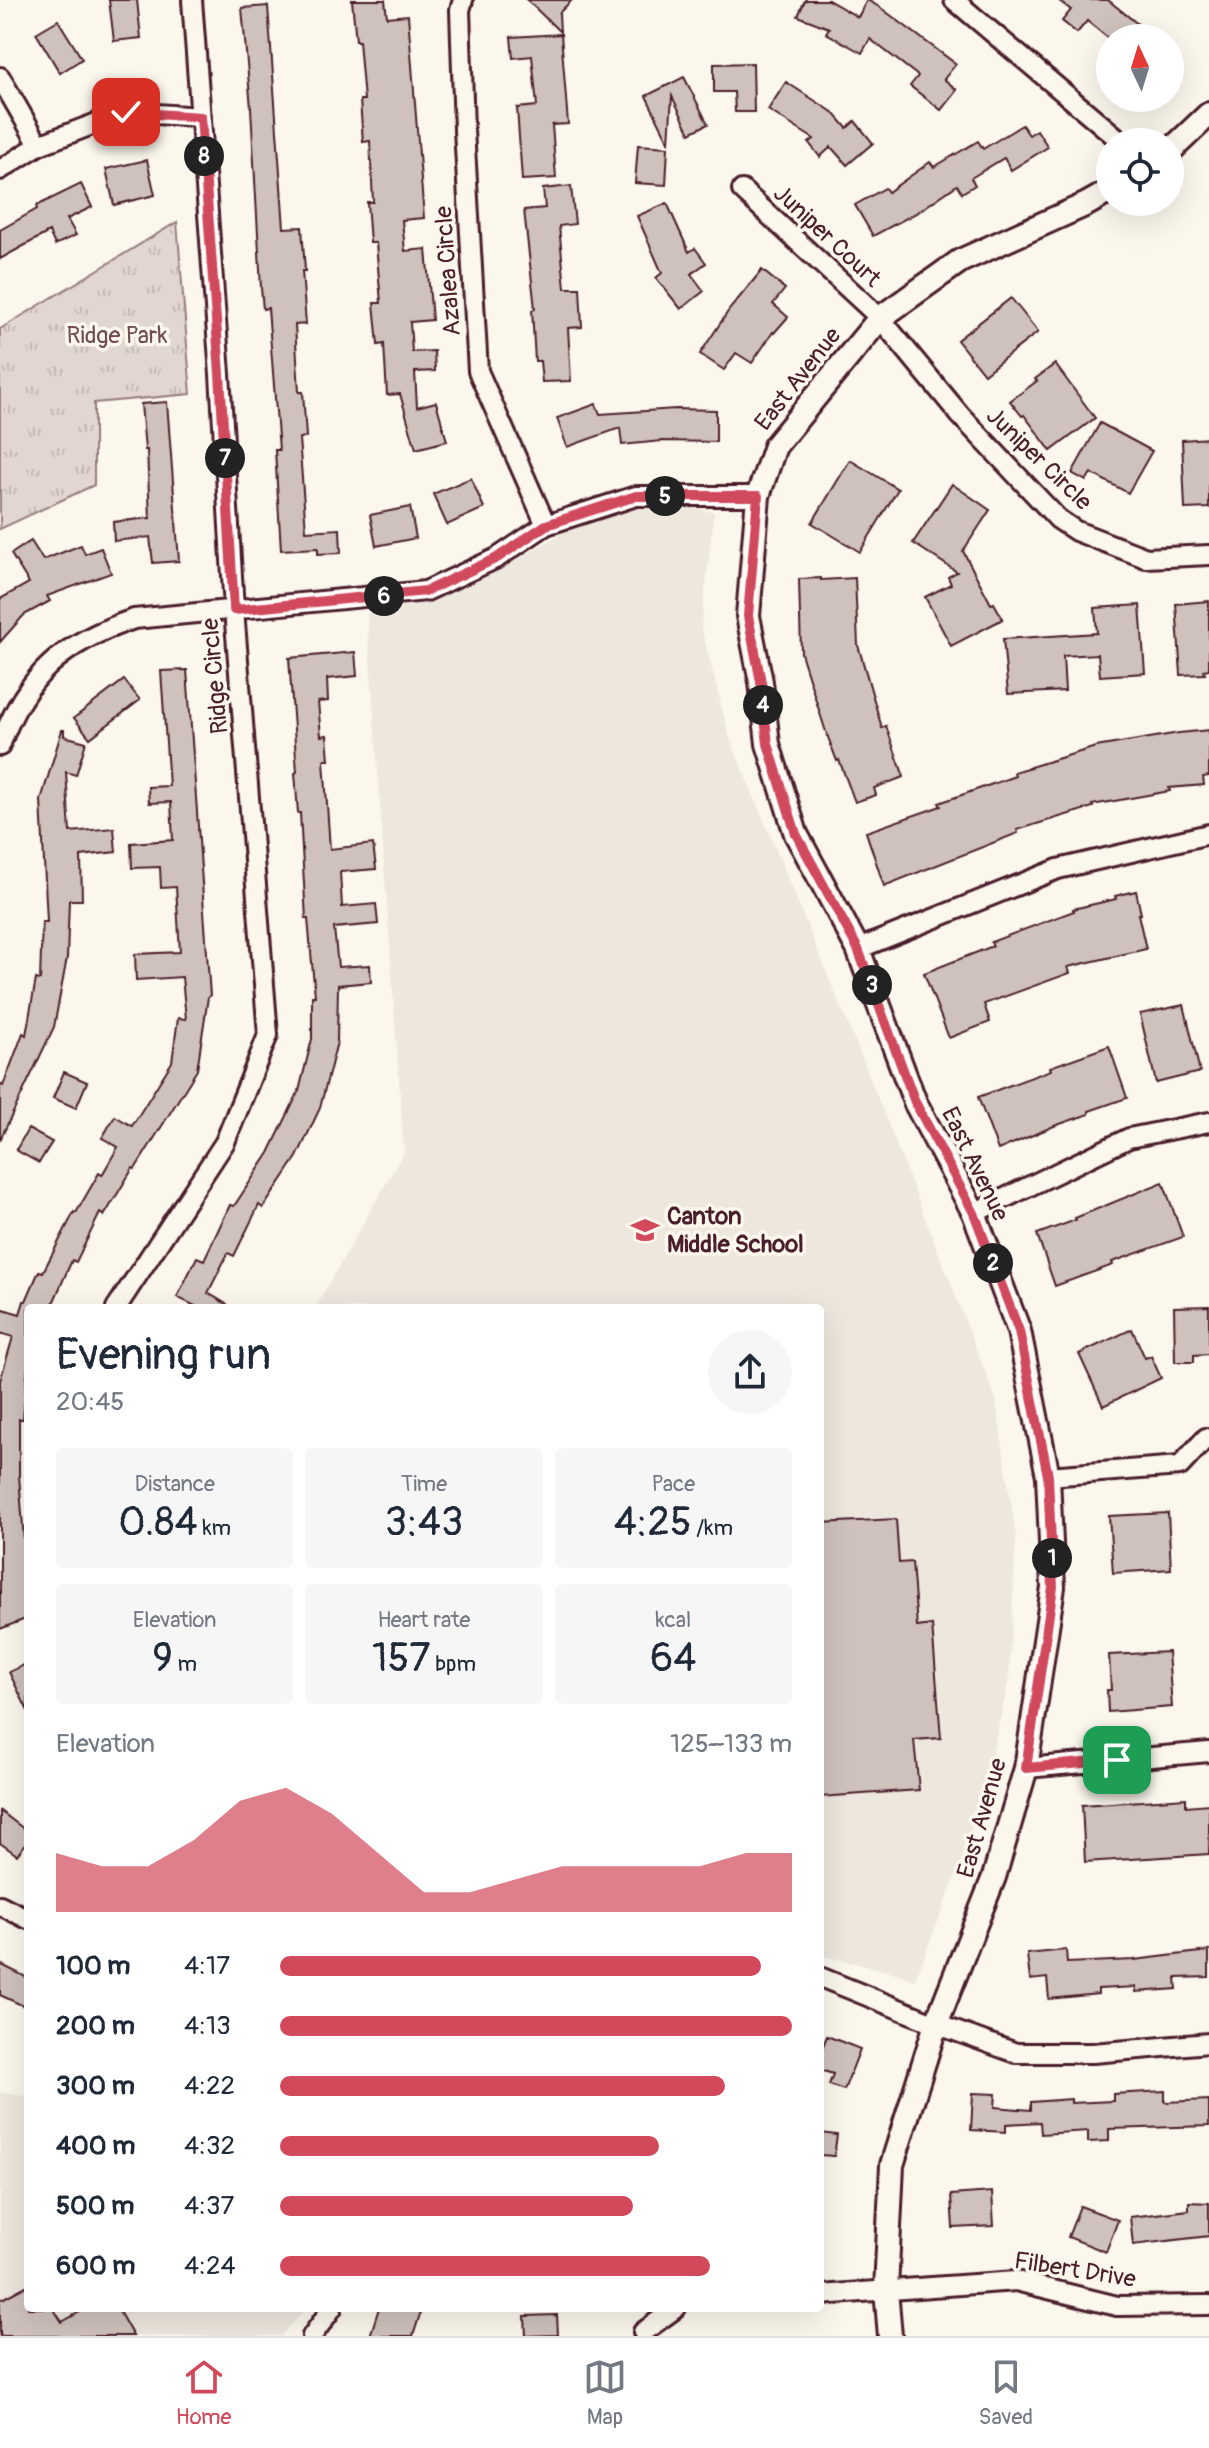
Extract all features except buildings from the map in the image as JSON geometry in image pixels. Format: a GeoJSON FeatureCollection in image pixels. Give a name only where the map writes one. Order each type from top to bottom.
{"type":"FeatureCollection","features":[{"type":"Feature","properties":{"kind":"street","name":"Ridge Circle"},"geometry":{"type":"LineString","coordinates":[[119,1304],[225,1142],[268,1035],[234,610],[192,0]]}},
{"type":"Feature","properties":{"kind":"street","name":"Azalea Circle"},"geometry":{"type":"LineString","coordinates":[[463,0],[460,10],[464,130],[478,371],[546,525]]}},
{"type":"Feature","properties":{"kind":"street"},"geometry":{"type":"LineString","coordinates":[[954,0],[1105,128]]}},
{"type":"Feature","properties":{"kind":"street"},"geometry":{"type":"LineString","coordinates":[[0,77],[39,145]]}},
{"type":"Feature","properties":{"kind":"street"},"geometry":{"type":"LineString","coordinates":[[0,170],[39,145],[126,112],[201,117]]}},
{"type":"Feature","properties":{"kind":"street"},"geometry":{"type":"LineString","coordinates":[[1184,138],[1209,114]]}},
{"type":"Feature","properties":{"kind":"street","name":"Juniper Court"},"geometry":{"type":"LineString","coordinates":[[742,190],[880,318]]}},
{"type":"Feature","properties":{"kind":"street","name":"East Avenue"},"geometry":{"type":"LineString","coordinates":[[890,2336],[886,2290],[892,2165],[936,2024],[994,1877],[1026,1768],[1053,1587],[1048,1476],[1019,1331],[974,1213],[915,1102],[858,949],[796,834],[768,744],[761,682],[748,616],[758,496],[775,446],[880,318],[960,261],[1096,199]]}},
{"type":"Feature","properties":{"kind":"street","name":"Juniper Circle"},"geometry":{"type":"LineString","coordinates":[[880,318],[960,415],[1058,519],[1076,531],[1146,558],[1209,555]]}},
{"type":"Feature","properties":{"kind":"street"},"geometry":{"type":"LineString","coordinates":[[0,746],[11,715],[37,677],[102,629],[134,619],[426,591],[497,558],[546,525],[636,496],[758,496]]}},
{"type":"Feature","properties":{"kind":"street"},"geometry":{"type":"LineString","coordinates":[[858,949],[1058,869],[1209,834]]}},
{"type":"Feature","properties":{"kind":"street"},"geometry":{"type":"LineString","coordinates":[[974,1213],[1129,1138],[1209,1122]]}},
{"type":"Feature","properties":{"kind":"street"},"geometry":{"type":"LineString","coordinates":[[1048,1476],[1180,1466],[1206,1438]]}},
{"type":"Feature","properties":{"kind":"street"},"geometry":{"type":"LineString","coordinates":[[1026,1768],[1209,1752]]}},
{"type":"Feature","properties":{"kind":"street"},"geometry":{"type":"LineString","coordinates":[[0,1905],[24,1917]]}},
{"type":"Feature","properties":{"kind":"street"},"geometry":{"type":"LineString","coordinates":[[824,1979],[1016,2053],[1093,2053],[1209,2043]]}},
{"type":"Feature","properties":{"kind":"street","name":"Filbert Drive"},"geometry":{"type":"LineString","coordinates":[[824,2295],[1016,2281],[1117,2306],[1209,2305]]}},
{"type":"Feature","properties":{"kind":"street"},"geometry":{"type":"LineString","coordinates":[[312,2336],[329,2312]]}},
{"type":"Feature","properties":{"kind":"street"},"geometry":{"type":"LineString","coordinates":[[643,2332],[670,2312]]}},
{"type":"Feature","properties":{"kind":"shaded area","name":"Canton Middle School"},"geometry":{"type":"Polygon","coordinates":[[[679,505],[714,512],[701,627],[730,739],[863,1060],[996,1399],[1016,1538],[1009,1679],[988,1771],[959,1868],[915,1980],[824,1956],[824,1304],[317,1304],[404,1152],[367,614],[446,596],[567,530],[615,511],[679,505]]]}},
{"type":"Feature","properties":{"kind":"shaded area"},"geometry":{"type":"Polygon","coordinates":[[[0,2092],[24,2096],[24,2312],[303,2312],[281,2336],[0,2336],[0,2092]]]}},
{"type":"Feature","properties":{"kind":"green space","name":"Ridge Park"},"geometry":{"type":"Polygon","coordinates":[[[177,222],[191,394],[94,403],[94,485],[0,529],[0,329],[177,222]]]}},
{"type":"Feature","properties":{"kind":"place","name":"Canton Middle School"},"geometry":{"type":"Point","coordinates":[645,1230]}},
{"type":"Feature","properties":{"kind":"route"},"geometry":{"type":"LineString","coordinates":[[126,112],[201,117],[234,610],[426,591],[497,558],[546,525],[636,496],[758,496],[748,616],[761,682],[768,744],[796,834],[858,949],[915,1102],[974,1213],[1019,1331],[1048,1476],[1053,1587],[1026,1768],[1117,1760]]}}]}
